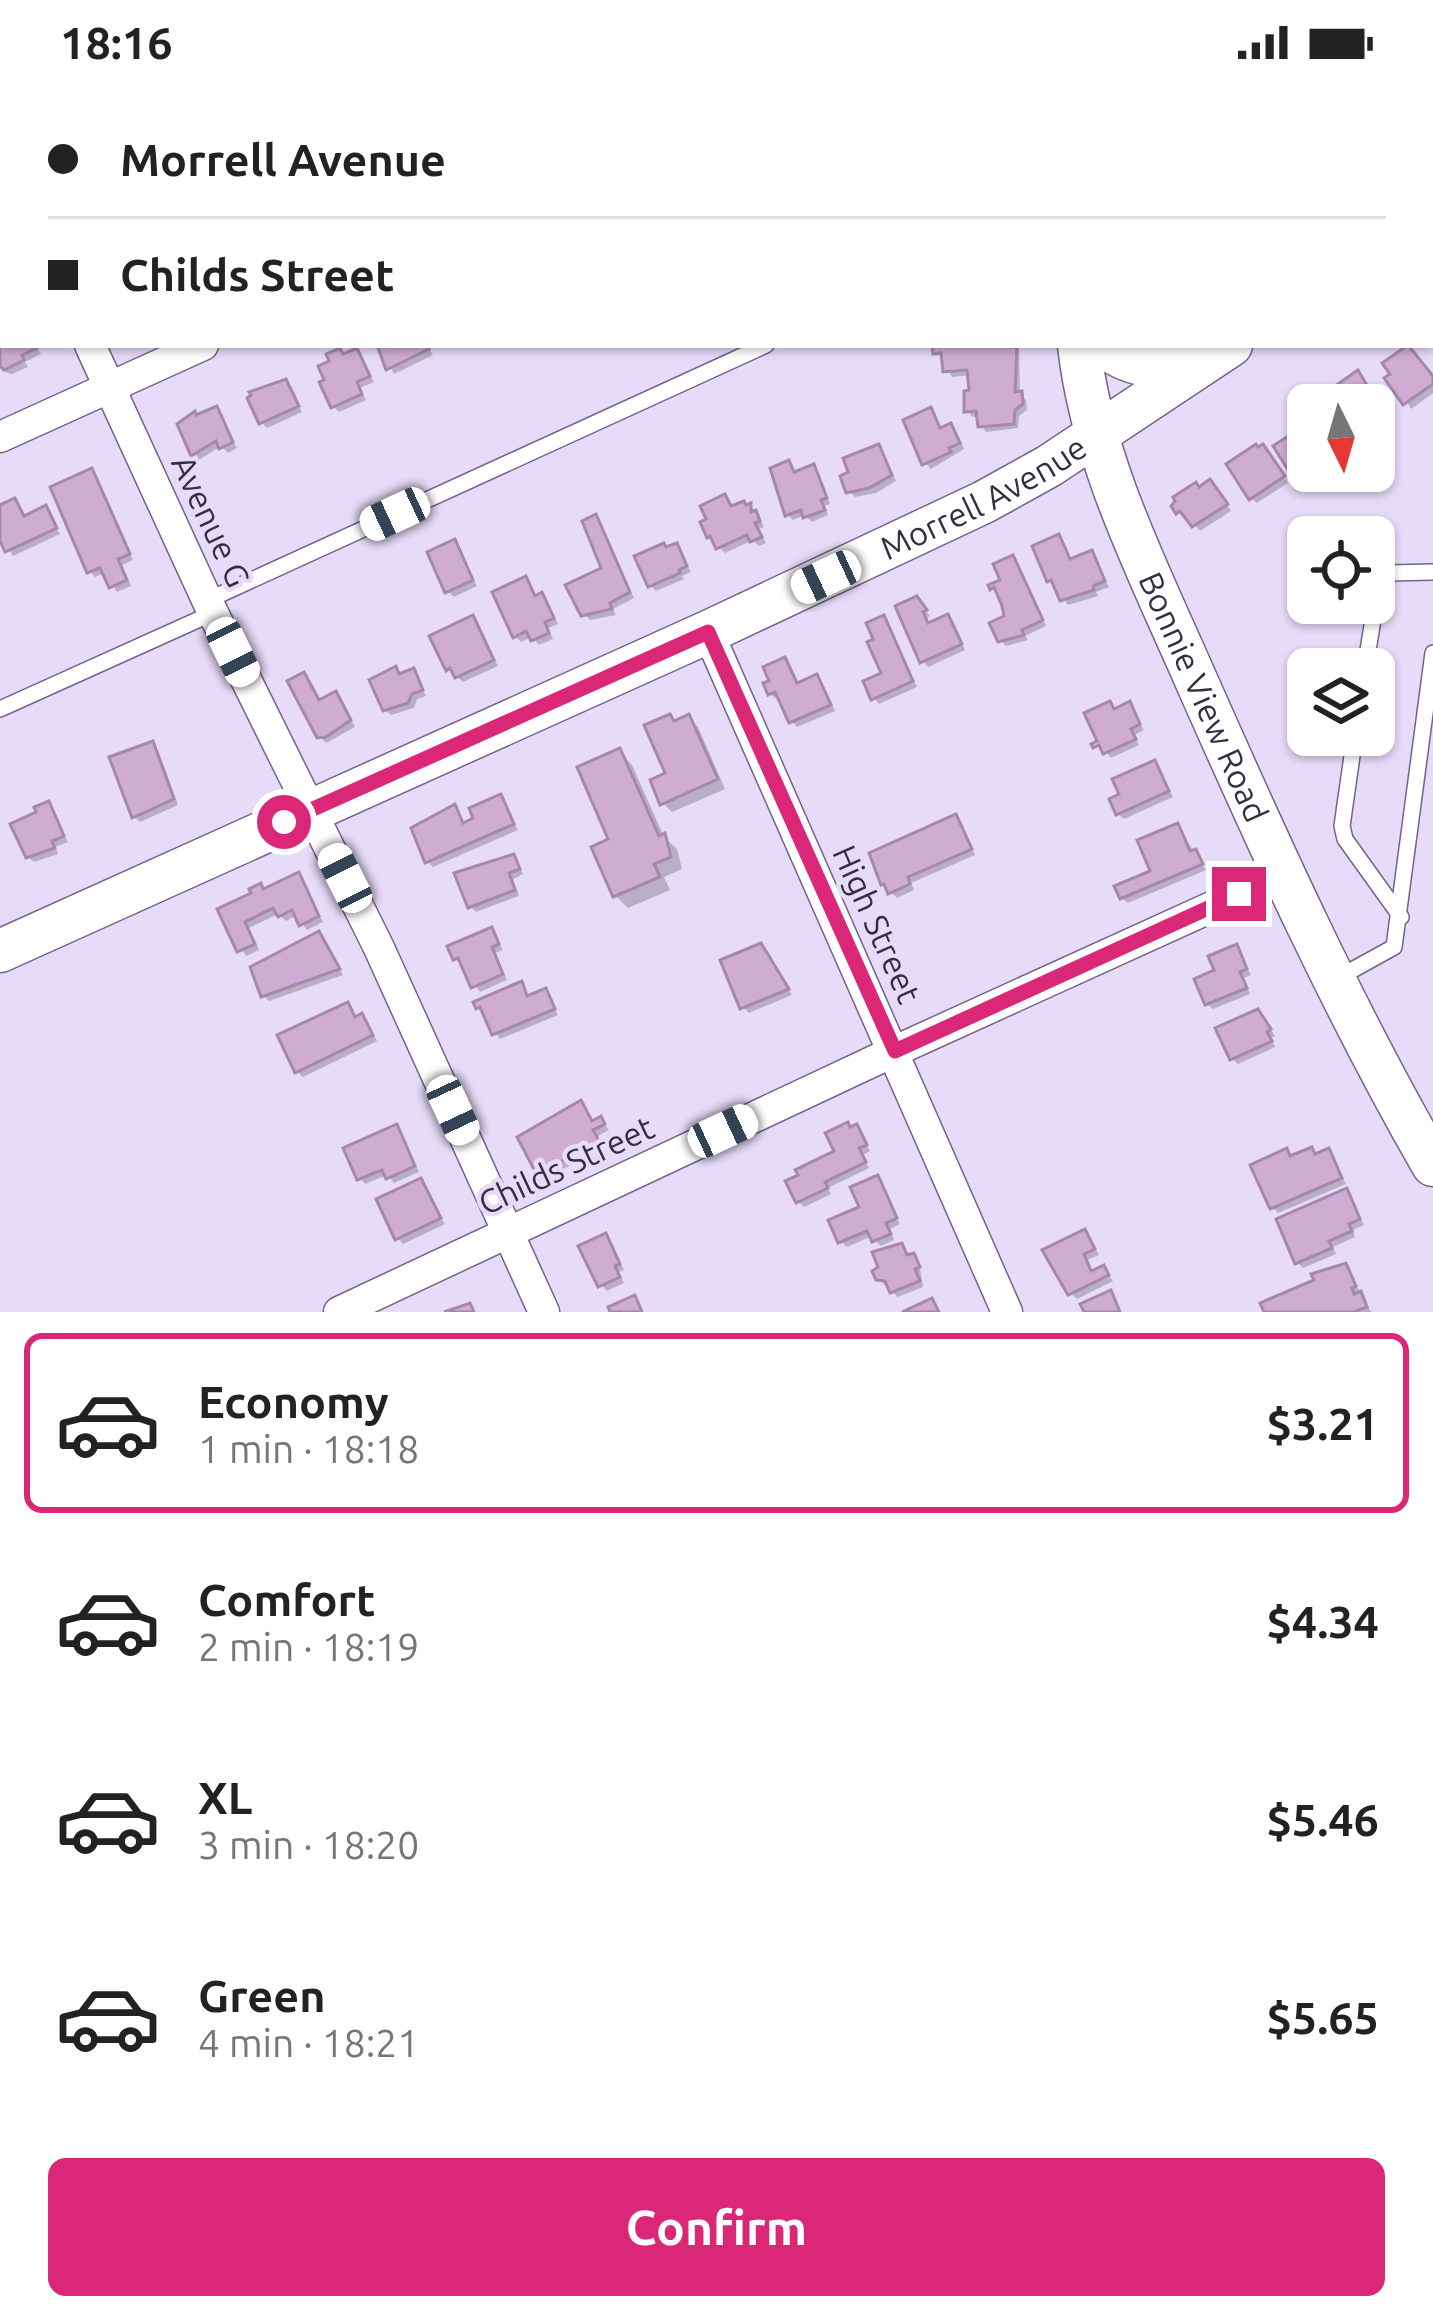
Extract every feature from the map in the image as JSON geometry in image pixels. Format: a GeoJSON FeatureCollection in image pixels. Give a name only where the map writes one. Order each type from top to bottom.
{"type":"FeatureCollection","features":[{"type":"Feature","properties":{"kind":"street","name":"Avenue G"},"geometry":{"type":"LineString","coordinates":[[91,348],[210,606],[379,948],[544,1312]]}},
{"type":"Feature","properties":{"kind":"street"},"geometry":{"type":"LineString","coordinates":[[0,437],[195,348]]}},
{"type":"Feature","properties":{"kind":"street","name":"Bonnie View Road"},"geometry":{"type":"LineString","coordinates":[[1080,348],[1095,434],[1141,554],[1282,875],[1333,980],[1429,1150]]}},
{"type":"Feature","properties":{"kind":"street"},"geometry":{"type":"LineString","coordinates":[[1107,348],[1128,363],[1151,367],[1215,355]]}},
{"type":"Feature","properties":{"kind":"street","name":"Morrell Avenue"},"geometry":{"type":"LineString","coordinates":[[0,951],[708,632],[984,502],[1048,466],[1215,355]]}},
{"type":"Feature","properties":{"kind":"street","name":"High Street"},"geometry":{"type":"LineString","coordinates":[[708,632],[1007,1312]]}},
{"type":"Feature","properties":{"kind":"street","name":"Childs Street"},"geometry":{"type":"LineString","coordinates":[[339,1312],[1282,875]]}},
{"type":"Feature","properties":{"kind":"lane"},"geometry":{"type":"LineString","coordinates":[[0,710],[760,348]]}},
{"type":"Feature","properties":{"kind":"lane"},"geometry":{"type":"LineString","coordinates":[[1368,648],[1378,582],[1390,573],[1433,572]]}},
{"type":"Feature","properties":{"kind":"lane"},"geometry":{"type":"LineString","coordinates":[[1333,980],[1394,946],[1433,652]]}},
{"type":"Feature","properties":{"kind":"lane"},"geometry":{"type":"LineString","coordinates":[[1352,756],[1342,826],[1345,838],[1401,917]]}},
{"type":"Feature","properties":{"kind":"building"},"geometry":{"type":"Polygon","coordinates":[[[0,348],[37,348],[4,370],[0,348]]]}},
{"type":"Feature","properties":{"kind":"building"},"geometry":{"type":"Polygon","coordinates":[[[340,348],[343,354],[357,348],[370,376],[357,382],[362,394],[331,408],[319,382],[324,380],[318,366],[329,361],[326,354],[340,348]]]}},
{"type":"Feature","properties":{"kind":"building"},"geometry":{"type":"Polygon","coordinates":[[[378,348],[428,348],[429,349],[386,370],[378,348]]]}},
{"type":"Feature","properties":{"kind":"building"},"geometry":{"type":"Polygon","coordinates":[[[932,348],[1017,348],[1015,392],[1022,391],[1023,404],[1015,410],[1014,424],[978,427],[976,411],[964,412],[967,370],[943,372],[941,353],[933,354],[932,348]]]}},
{"type":"Feature","properties":{"kind":"building"},"geometry":{"type":"Polygon","coordinates":[[[1410,348],[1433,376],[1433,384],[1403,405],[1395,384],[1384,378],[1390,374],[1382,363],[1410,348]]]}},
{"type":"Feature","properties":{"kind":"building"},"geometry":{"type":"Polygon","coordinates":[[[1358,370],[1366,384],[1338,384],[1358,370]]]}},
{"type":"Feature","properties":{"kind":"building"},"geometry":{"type":"Polygon","coordinates":[[[286,379],[299,406],[259,424],[247,398],[249,392],[286,379]]]}},
{"type":"Feature","properties":{"kind":"building"},"geometry":{"type":"Polygon","coordinates":[[[217,406],[233,442],[219,449],[216,441],[191,456],[177,424],[195,411],[196,415],[217,406]]]}},
{"type":"Feature","properties":{"kind":"building"},"geometry":{"type":"Polygon","coordinates":[[[931,407],[940,428],[951,423],[960,443],[922,465],[903,420],[931,407]]]}},
{"type":"Feature","properties":{"kind":"building"},"geometry":{"type":"Polygon","coordinates":[[[1287,437],[1287,468],[1273,446],[1287,437]]]}},
{"type":"Feature","properties":{"kind":"building"},"geometry":{"type":"Polygon","coordinates":[[[879,444],[892,475],[869,488],[846,493],[840,476],[848,472],[843,458],[879,444]]]}},
{"type":"Feature","properties":{"kind":"building"},"geometry":{"type":"Polygon","coordinates":[[[1263,444],[1285,476],[1249,500],[1226,464],[1263,444]]]}},
{"type":"Feature","properties":{"kind":"building"},"geometry":{"type":"Polygon","coordinates":[[[789,460],[794,472],[814,464],[827,498],[821,500],[825,510],[803,518],[801,510],[785,516],[770,468],[789,460]]]}},
{"type":"Feature","properties":{"kind":"building"},"geometry":{"type":"Polygon","coordinates":[[[92,468],[130,554],[118,559],[127,580],[109,588],[100,568],[87,573],[50,487],[92,468]]]}},
{"type":"Feature","properties":{"kind":"building"},"geometry":{"type":"Polygon","coordinates":[[[1210,479],[1228,504],[1192,527],[1180,511],[1176,514],[1173,497],[1210,479]]]}},
{"type":"Feature","properties":{"kind":"building"},"geometry":{"type":"Polygon","coordinates":[[[725,494],[731,506],[751,503],[762,537],[750,542],[747,535],[716,549],[700,522],[706,519],[700,506],[725,494]]]}},
{"type":"Feature","properties":{"kind":"building"},"geometry":{"type":"Polygon","coordinates":[[[15,498],[24,516],[46,505],[57,528],[5,552],[0,541],[0,505],[15,498]]]}},
{"type":"Feature","properties":{"kind":"building"},"geometry":{"type":"Polygon","coordinates":[[[596,514],[630,592],[610,603],[612,609],[581,616],[565,585],[601,568],[582,521],[596,514]]]}},
{"type":"Feature","properties":{"kind":"building"},"geometry":{"type":"Polygon","coordinates":[[[1059,534],[1070,559],[1092,550],[1105,581],[1093,586],[1094,590],[1060,601],[1032,546],[1059,534]]]}},
{"type":"Feature","properties":{"kind":"building"},"geometry":{"type":"Polygon","coordinates":[[[455,539],[473,580],[445,593],[427,552],[455,539]]]}},
{"type":"Feature","properties":{"kind":"building"},"geometry":{"type":"Polygon","coordinates":[[[664,543],[666,547],[677,543],[687,566],[648,587],[634,556],[664,543]]]}},
{"type":"Feature","properties":{"kind":"building"},"geometry":{"type":"Polygon","coordinates":[[[1013,555],[1043,620],[1022,630],[1024,635],[998,642],[989,623],[1004,616],[994,587],[990,590],[988,585],[1000,580],[993,564],[1013,555]]]}},
{"type":"Feature","properties":{"kind":"building"},"geometry":{"type":"Polygon","coordinates":[[[526,576],[535,596],[542,592],[554,618],[545,622],[549,633],[531,641],[526,631],[513,638],[492,592],[526,576]]]}},
{"type":"Feature","properties":{"kind":"building"},"geometry":{"type":"Polygon","coordinates":[[[917,596],[927,610],[923,612],[928,623],[948,614],[962,644],[920,663],[895,606],[917,596]]]}},
{"type":"Feature","properties":{"kind":"building"},"geometry":{"type":"Polygon","coordinates":[[[473,615],[494,660],[455,678],[450,668],[446,671],[429,636],[473,615]]]}},
{"type":"Feature","properties":{"kind":"building"},"geometry":{"type":"Polygon","coordinates":[[[884,615],[913,681],[871,700],[863,681],[881,673],[867,642],[873,639],[866,623],[884,615]]]}},
{"type":"Feature","properties":{"kind":"building"},"geometry":{"type":"Polygon","coordinates":[[[785,657],[797,683],[817,674],[831,705],[789,723],[775,692],[768,695],[763,683],[769,681],[763,667],[785,657]]]}},
{"type":"Feature","properties":{"kind":"building"},"geometry":{"type":"Polygon","coordinates":[[[396,666],[399,674],[414,668],[423,690],[412,694],[408,703],[383,711],[369,680],[396,666]]]}},
{"type":"Feature","properties":{"kind":"building"},"geometry":{"type":"Polygon","coordinates":[[[304,672],[319,700],[336,691],[351,720],[326,737],[317,738],[287,681],[304,672]]]}},
{"type":"Feature","properties":{"kind":"building"},"geometry":{"type":"Polygon","coordinates":[[[1110,701],[1114,709],[1130,701],[1140,724],[1131,729],[1136,739],[1103,754],[1099,745],[1093,748],[1091,744],[1097,741],[1084,713],[1110,701]]]}},
{"type":"Feature","properties":{"kind":"building"},"geometry":{"type":"Polygon","coordinates":[[[670,714],[674,721],[689,714],[718,779],[660,805],[650,780],[665,773],[644,725],[670,714]]]}},
{"type":"Feature","properties":{"kind":"building"},"geometry":{"type":"Polygon","coordinates":[[[153,741],[174,799],[132,818],[109,757],[153,741]]]}},
{"type":"Feature","properties":{"kind":"building"},"geometry":{"type":"Polygon","coordinates":[[[620,748],[659,836],[665,833],[671,857],[654,864],[660,877],[613,897],[591,847],[608,839],[577,767],[620,748]]]}},
{"type":"Feature","properties":{"kind":"building"},"geometry":{"type":"Polygon","coordinates":[[[1155,760],[1169,791],[1116,815],[1109,799],[1119,794],[1112,779],[1155,760]]]}},
{"type":"Feature","properties":{"kind":"building"},"geometry":{"type":"Polygon","coordinates":[[[501,794],[514,824],[425,863],[411,828],[455,804],[463,823],[473,818],[469,808],[501,794]]]}},
{"type":"Feature","properties":{"kind":"building"},"geometry":{"type":"Polygon","coordinates":[[[49,801],[64,836],[52,841],[55,848],[26,858],[10,824],[49,801]]]}},
{"type":"Feature","properties":{"kind":"building"},"geometry":{"type":"Polygon","coordinates":[[[956,814],[972,849],[908,877],[910,884],[888,894],[869,853],[956,814]]]}},
{"type":"Feature","properties":{"kind":"building"},"geometry":{"type":"Polygon","coordinates":[[[1178,823],[1190,851],[1196,849],[1203,864],[1120,899],[1114,886],[1150,871],[1137,840],[1178,823]]]}},
{"type":"Feature","properties":{"kind":"building"},"geometry":{"type":"Polygon","coordinates":[[[514,854],[520,869],[509,873],[515,890],[468,908],[454,873],[514,854]]]}},
{"type":"Feature","properties":{"kind":"building"},"geometry":{"type":"Polygon","coordinates":[[[299,872],[319,916],[299,926],[292,910],[278,917],[273,908],[245,922],[255,944],[237,952],[217,909],[261,883],[263,889],[299,872]]]}},
{"type":"Feature","properties":{"kind":"building"},"geometry":{"type":"Polygon","coordinates":[[[492,927],[499,944],[492,947],[503,974],[471,988],[447,946],[492,927]]]}},
{"type":"Feature","properties":{"kind":"building"},"geometry":{"type":"Polygon","coordinates":[[[319,931],[340,969],[261,997],[250,967],[319,931]]]}},
{"type":"Feature","properties":{"kind":"building"},"geometry":{"type":"Polygon","coordinates":[[[761,943],[789,989],[740,1009],[720,960],[761,943]]]}},
{"type":"Feature","properties":{"kind":"building"},"geometry":{"type":"Polygon","coordinates":[[[1237,944],[1247,969],[1240,972],[1247,988],[1205,1005],[1194,979],[1214,970],[1208,956],[1237,944]]]}},
{"type":"Feature","properties":{"kind":"building"},"geometry":{"type":"Polygon","coordinates":[[[522,981],[527,996],[546,988],[555,1009],[492,1035],[473,1002],[522,981]]]}},
{"type":"Feature","properties":{"kind":"building"},"geometry":{"type":"Polygon","coordinates":[[[348,1002],[355,1017],[362,1013],[373,1035],[295,1073],[277,1035],[348,1002]]]}},
{"type":"Feature","properties":{"kind":"building"},"geometry":{"type":"Polygon","coordinates":[[[1258,1009],[1271,1029],[1267,1032],[1272,1041],[1230,1060],[1215,1028],[1258,1009]]]}},
{"type":"Feature","properties":{"kind":"building"},"geometry":{"type":"Polygon","coordinates":[[[581,1100],[592,1121],[601,1116],[605,1124],[593,1130],[599,1141],[537,1175],[517,1137],[581,1100]]]}},
{"type":"Feature","properties":{"kind":"building"},"geometry":{"type":"Polygon","coordinates":[[[848,1122],[850,1127],[857,1124],[867,1145],[859,1148],[866,1162],[796,1203],[785,1181],[798,1175],[795,1170],[834,1151],[825,1133],[848,1122]]]}},
{"type":"Feature","properties":{"kind":"building"},"geometry":{"type":"Polygon","coordinates":[[[397,1124],[415,1166],[386,1179],[382,1170],[357,1180],[343,1148],[397,1124]]]}},
{"type":"Feature","properties":{"kind":"building"},"geometry":{"type":"Polygon","coordinates":[[[1312,1147],[1315,1154],[1329,1148],[1342,1178],[1270,1209],[1250,1165],[1287,1148],[1290,1156],[1312,1147]]]}},
{"type":"Feature","properties":{"kind":"building"},"geometry":{"type":"Polygon","coordinates":[[[878,1175],[897,1218],[886,1223],[891,1234],[872,1242],[867,1231],[838,1243],[828,1220],[859,1207],[850,1187],[878,1175]]]}},
{"type":"Feature","properties":{"kind":"building"},"geometry":{"type":"Polygon","coordinates":[[[421,1178],[441,1218],[395,1240],[376,1199],[421,1178]]]}},
{"type":"Feature","properties":{"kind":"building"},"geometry":{"type":"Polygon","coordinates":[[[1347,1188],[1360,1219],[1349,1224],[1352,1231],[1329,1241],[1332,1248],[1295,1264],[1276,1219],[1347,1188]]]}},
{"type":"Feature","properties":{"kind":"building"},"geometry":{"type":"Polygon","coordinates":[[[1085,1229],[1095,1249],[1084,1254],[1091,1271],[1104,1265],[1109,1275],[1068,1295],[1042,1250],[1085,1229]]]}},
{"type":"Feature","properties":{"kind":"building"},"geometry":{"type":"Polygon","coordinates":[[[606,1233],[620,1264],[615,1266],[620,1277],[598,1287],[578,1246],[606,1233]]]}},
{"type":"Feature","properties":{"kind":"building"},"geometry":{"type":"Polygon","coordinates":[[[902,1243],[907,1255],[914,1253],[920,1281],[890,1293],[885,1281],[876,1280],[872,1271],[878,1267],[872,1252],[902,1243]]]}},
{"type":"Feature","properties":{"kind":"building"},"geometry":{"type":"Polygon","coordinates":[[[1346,1263],[1356,1286],[1354,1294],[1361,1291],[1367,1307],[1354,1312],[1264,1312],[1260,1303],[1314,1280],[1311,1274],[1346,1263]]]}},
{"type":"Feature","properties":{"kind":"building"},"geometry":{"type":"Polygon","coordinates":[[[1111,1290],[1120,1312],[1084,1312],[1080,1304],[1111,1290]]]}},
{"type":"Feature","properties":{"kind":"building"},"geometry":{"type":"Polygon","coordinates":[[[635,1295],[642,1312],[610,1312],[608,1307],[635,1295]]]}},
{"type":"Feature","properties":{"kind":"building"},"geometry":{"type":"Polygon","coordinates":[[[932,1298],[939,1312],[902,1312],[932,1298]]]}},
{"type":"Feature","properties":{"kind":"building"},"geometry":{"type":"Polygon","coordinates":[[[470,1303],[474,1312],[444,1312],[470,1303]]]}},
{"type":"Feature","properties":{"kind":"route"},"geometry":{"type":"LineString","coordinates":[[284,822],[708,632],[895,1051],[1239,894]]}}]}
